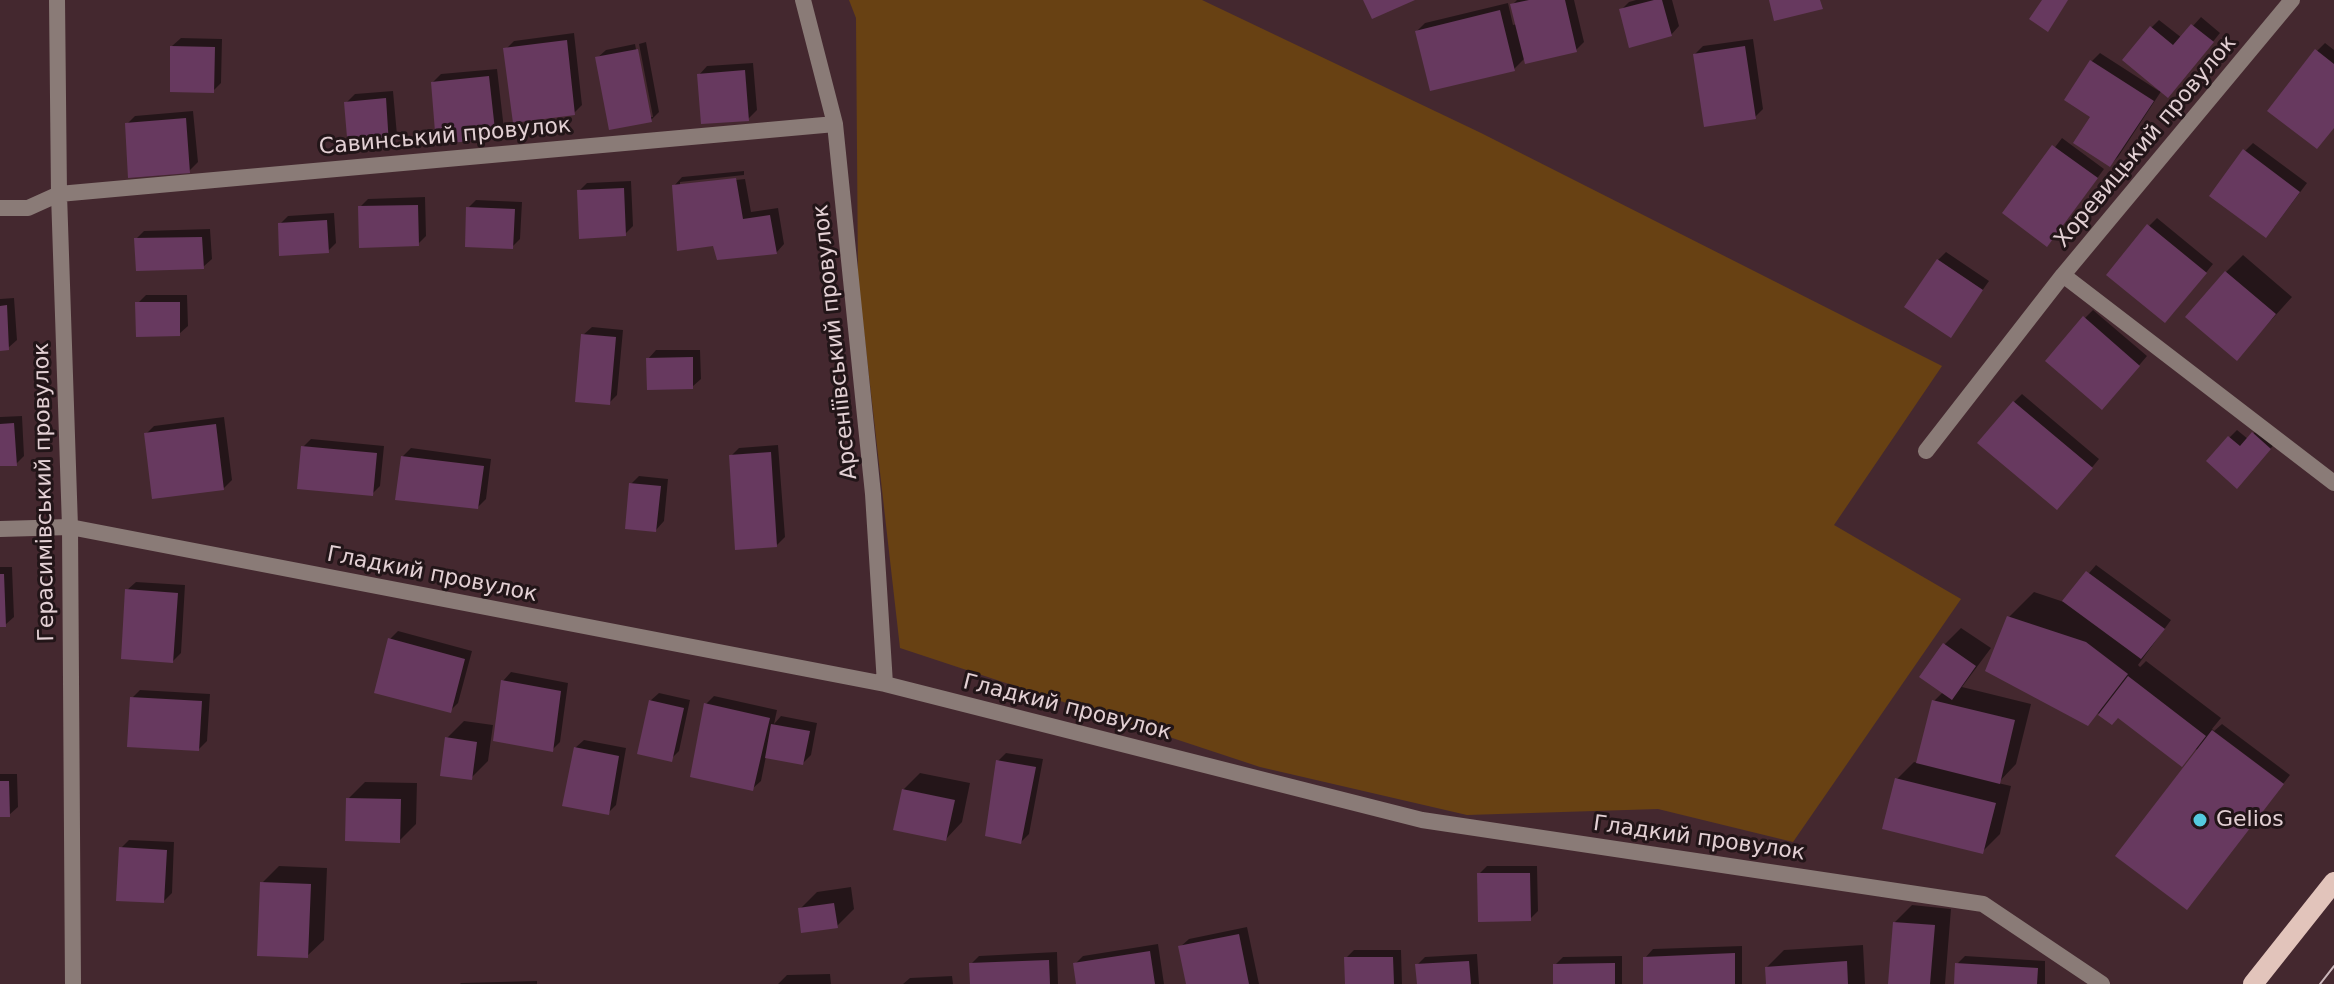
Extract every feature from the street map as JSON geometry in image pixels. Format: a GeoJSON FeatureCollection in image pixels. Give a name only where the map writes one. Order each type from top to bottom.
{"type":"FeatureCollection","features":[{"type":"Feature","properties":{"kind":"main road"},"geometry":{"type":"LineString","coordinates":[[2253,984],[2334,882]]}},
{"type":"Feature","properties":{"kind":"street","name":"Герасимівський провулок"},"geometry":{"type":"LineString","coordinates":[[57,0],[59,194],[70,527],[73,984]]}},
{"type":"Feature","properties":{"kind":"street","name":"Арсеніївський провулок"},"geometry":{"type":"LineString","coordinates":[[803,0],[835,124],[873,494],[885,684]]}},
{"type":"Feature","properties":{"kind":"street","name":"Хоревицький провулок"},"geometry":{"type":"LineString","coordinates":[[1926,451],[2063,275],[2292,0]]}},
{"type":"Feature","properties":{"kind":"street","name":"Савинський провулок"},"geometry":{"type":"LineString","coordinates":[[0,208],[28,208],[59,194],[835,124]]}},
{"type":"Feature","properties":{"kind":"street","name":"Хоревицький провулок"},"geometry":{"type":"LineString","coordinates":[[2063,275],[2334,483]]}},
{"type":"Feature","properties":{"kind":"street","name":"Гладкий провулок"},"geometry":{"type":"LineString","coordinates":[[0,529],[70,527],[885,684],[1422,820],[1983,904],[2102,984]]}},
{"type":"Feature","properties":{"kind":"shaded area"},"geometry":{"type":"Polygon","coordinates":[[[849,0],[1202,0],[1481,133],[1942,366],[1834,525],[1961,599],[1793,842],[1658,809],[1467,815],[1260,767],[900,648],[858,279],[856,18],[849,0]]]}},
{"type":"Feature","properties":{"kind":"building"},"geometry":{"type":"Polygon","coordinates":[[[1363,0],[1415,0],[1372,19],[1363,0]]]}},
{"type":"Feature","properties":{"kind":"building"},"geometry":{"type":"Polygon","coordinates":[[[1529,0],[1565,0],[1577,52],[1525,64],[1510,4],[1529,0]]]}},
{"type":"Feature","properties":{"kind":"building"},"geometry":{"type":"Polygon","coordinates":[[[1662,0],[1672,36],[1629,48],[1619,9],[1662,0]]]}},
{"type":"Feature","properties":{"kind":"building"},"geometry":{"type":"Polygon","coordinates":[[[1769,0],[1820,0],[1823,9],[1774,21],[1769,0]]]}},
{"type":"Feature","properties":{"kind":"building"},"geometry":{"type":"Polygon","coordinates":[[[2042,0],[2068,0],[2048,32],[2029,19],[2042,0]]]}},
{"type":"Feature","properties":{"kind":"building"},"geometry":{"type":"Polygon","coordinates":[[[1500,10],[1515,71],[1430,91],[1415,31],[1500,10]]]}},
{"type":"Feature","properties":{"kind":"building"},"geometry":{"type":"Polygon","coordinates":[[[2191,24],[2214,42],[2168,98],[2122,60],[2150,26],[2173,45],[2191,24]]]}},
{"type":"Feature","properties":{"kind":"building"},"geometry":{"type":"Polygon","coordinates":[[[567,40],[575,115],[513,123],[503,48],[567,40]]]}},
{"type":"Feature","properties":{"kind":"building"},"geometry":{"type":"Polygon","coordinates":[[[170,46],[215,47],[214,93],[170,92],[170,46]]]}},
{"type":"Feature","properties":{"kind":"building"},"geometry":{"type":"Polygon","coordinates":[[[1745,46],[1756,119],[1704,127],[1693,54],[1745,46]]]}},
{"type":"Feature","properties":{"kind":"building"},"geometry":{"type":"Polygon","coordinates":[[[638,49],[652,122],[609,130],[595,57],[638,49]]]}},
{"type":"Feature","properties":{"kind":"building"},"geometry":{"type":"Polygon","coordinates":[[[2315,49],[2334,64],[2334,128],[2317,149],[2267,111],[2315,49]]]}},
{"type":"Feature","properties":{"kind":"building"},"geometry":{"type":"Polygon","coordinates":[[[2090,60],[2154,101],[2110,167],[2073,143],[2090,117],[2064,100],[2090,60]]]}},
{"type":"Feature","properties":{"kind":"building"},"geometry":{"type":"Polygon","coordinates":[[[745,70],[749,121],[701,124],[697,74],[745,70]]]}},
{"type":"Feature","properties":{"kind":"building"},"geometry":{"type":"Polygon","coordinates":[[[489,76],[496,139],[436,144],[431,82],[489,76]]]}},
{"type":"Feature","properties":{"kind":"building"},"geometry":{"type":"Polygon","coordinates":[[[386,98],[389,145],[348,149],[344,102],[386,98]]]}},
{"type":"Feature","properties":{"kind":"building"},"geometry":{"type":"Polygon","coordinates":[[[186,118],[190,173],[128,178],[125,123],[186,118]]]}},
{"type":"Feature","properties":{"kind":"building"},"geometry":{"type":"Polygon","coordinates":[[[2052,145],[2098,178],[2047,247],[2002,213],[2052,145]]]}},
{"type":"Feature","properties":{"kind":"building"},"geometry":{"type":"Polygon","coordinates":[[[2243,149],[2300,192],[2266,238],[2209,196],[2243,149]]]}},
{"type":"Feature","properties":{"kind":"building"},"geometry":{"type":"Polygon","coordinates":[[[736,178],[743,219],[770,215],[777,254],[717,260],[713,246],[677,251],[672,185],[736,178]]]}},
{"type":"Feature","properties":{"kind":"building"},"geometry":{"type":"Polygon","coordinates":[[[624,188],[626,236],[579,239],[577,190],[624,188]]]}},
{"type":"Feature","properties":{"kind":"building"},"geometry":{"type":"Polygon","coordinates":[[[418,205],[419,246],[359,248],[358,206],[418,205]]]}},
{"type":"Feature","properties":{"kind":"building"},"geometry":{"type":"Polygon","coordinates":[[[466,207],[515,209],[513,249],[465,247],[466,207]]]}},
{"type":"Feature","properties":{"kind":"building"},"geometry":{"type":"Polygon","coordinates":[[[327,220],[329,253],[279,256],[278,223],[327,220]]]}},
{"type":"Feature","properties":{"kind":"building"},"geometry":{"type":"Polygon","coordinates":[[[2147,224],[2207,273],[2165,323],[2106,275],[2147,224]]]}},
{"type":"Feature","properties":{"kind":"building"},"geometry":{"type":"Polygon","coordinates":[[[202,237],[204,269],[136,271],[134,238],[202,237]]]}},
{"type":"Feature","properties":{"kind":"building"},"geometry":{"type":"Polygon","coordinates":[[[1937,259],[1983,290],[1951,338],[1904,307],[1937,259]]]}},
{"type":"Feature","properties":{"kind":"building"},"geometry":{"type":"Polygon","coordinates":[[[2225,271],[2276,314],[2237,361],[2185,317],[2225,271]]]}},
{"type":"Feature","properties":{"kind":"building"},"geometry":{"type":"Polygon","coordinates":[[[135,302],[180,302],[180,336],[136,337],[135,302]]]}},
{"type":"Feature","properties":{"kind":"building"},"geometry":{"type":"Polygon","coordinates":[[[7,305],[9,350],[0,351],[0,306],[7,305]]]}},
{"type":"Feature","properties":{"kind":"building"},"geometry":{"type":"Polygon","coordinates":[[[2083,316],[2140,366],[2102,410],[2045,361],[2083,316]]]}},
{"type":"Feature","properties":{"kind":"building"},"geometry":{"type":"Polygon","coordinates":[[[581,334],[616,337],[610,405],[575,402],[581,334]]]}},
{"type":"Feature","properties":{"kind":"building"},"geometry":{"type":"Polygon","coordinates":[[[693,357],[693,389],[647,390],[646,358],[693,357]]]}},
{"type":"Feature","properties":{"kind":"building"},"geometry":{"type":"Polygon","coordinates":[[[2013,401],[2093,468],[2057,510],[1977,443],[2013,401]]]}},
{"type":"Feature","properties":{"kind":"building"},"geometry":{"type":"Polygon","coordinates":[[[14,423],[17,466],[0,466],[0,424],[14,423]]]}},
{"type":"Feature","properties":{"kind":"building"},"geometry":{"type":"Polygon","coordinates":[[[216,424],[224,490],[152,499],[144,433],[216,424]]]}},
{"type":"Feature","properties":{"kind":"building"},"geometry":{"type":"Polygon","coordinates":[[[2252,432],[2271,449],[2237,489],[2206,461],[2228,436],[2240,446],[2252,432]]]}},
{"type":"Feature","properties":{"kind":"building"},"geometry":{"type":"Polygon","coordinates":[[[301,446],[377,453],[373,496],[297,489],[301,446]]]}},
{"type":"Feature","properties":{"kind":"building"},"geometry":{"type":"Polygon","coordinates":[[[771,452],[777,547],[735,550],[729,455],[771,452]]]}},
{"type":"Feature","properties":{"kind":"building"},"geometry":{"type":"Polygon","coordinates":[[[401,456],[484,466],[478,509],[395,500],[401,456]]]}},
{"type":"Feature","properties":{"kind":"building"},"geometry":{"type":"Polygon","coordinates":[[[629,483],[661,486],[656,532],[625,529],[629,483]]]}},
{"type":"Feature","properties":{"kind":"building"},"geometry":{"type":"Polygon","coordinates":[[[2086,571],[2165,629],[2141,659],[2062,601],[2086,571]]]}},
{"type":"Feature","properties":{"kind":"building"},"geometry":{"type":"Polygon","coordinates":[[[0,574],[4,574],[6,627],[0,627],[0,574]]]}},
{"type":"Feature","properties":{"kind":"building"},"geometry":{"type":"Polygon","coordinates":[[[125,589],[178,593],[173,663],[121,659],[125,589]]]}},
{"type":"Feature","properties":{"kind":"building"},"geometry":{"type":"Polygon","coordinates":[[[2007,616],[2086,642],[2128,674],[2088,726],[1985,671],[2007,616]]]}},
{"type":"Feature","properties":{"kind":"building"},"geometry":{"type":"Polygon","coordinates":[[[388,638],[465,659],[451,713],[374,693],[388,638]]]}},
{"type":"Feature","properties":{"kind":"building"},"geometry":{"type":"Polygon","coordinates":[[[1943,643],[1976,666],[1952,700],[1919,677],[1943,643]]]}},
{"type":"Feature","properties":{"kind":"building"},"geometry":{"type":"Polygon","coordinates":[[[2128,676],[2206,736],[2182,767],[2118,718],[2112,725],[2098,715],[2128,676]]]}},
{"type":"Feature","properties":{"kind":"building"},"geometry":{"type":"Polygon","coordinates":[[[501,680],[561,691],[553,752],[493,741],[501,680]]]}},
{"type":"Feature","properties":{"kind":"building"},"geometry":{"type":"Polygon","coordinates":[[[130,697],[202,701],[199,751],[127,747],[130,697]]]}},
{"type":"Feature","properties":{"kind":"building"},"geometry":{"type":"Polygon","coordinates":[[[649,700],[684,708],[672,762],[637,754],[649,700]]]}},
{"type":"Feature","properties":{"kind":"building"},"geometry":{"type":"Polygon","coordinates":[[[1932,700],[2015,720],[2000,784],[1916,763],[1932,700]]]}},
{"type":"Feature","properties":{"kind":"building"},"geometry":{"type":"Polygon","coordinates":[[[704,703],[770,718],[753,791],[690,777],[704,703]]]}},
{"type":"Feature","properties":{"kind":"building"},"geometry":{"type":"Polygon","coordinates":[[[771,724],[810,731],[803,765],[765,758],[771,724]]]}},
{"type":"Feature","properties":{"kind":"building","name":"Gelios"},"geometry":{"type":"Polygon","coordinates":[[[2212,730],[2284,784],[2187,910],[2115,856],[2212,730]]]}},
{"type":"Feature","properties":{"kind":"building"},"geometry":{"type":"Polygon","coordinates":[[[445,737],[477,742],[472,780],[440,776],[445,737]]]}},
{"type":"Feature","properties":{"kind":"building"},"geometry":{"type":"Polygon","coordinates":[[[574,747],[619,756],[609,815],[562,806],[574,747]]]}},
{"type":"Feature","properties":{"kind":"building"},"geometry":{"type":"Polygon","coordinates":[[[996,760],[1036,767],[1021,844],[985,836],[996,760]]]}},
{"type":"Feature","properties":{"kind":"building"},"geometry":{"type":"Polygon","coordinates":[[[1895,778],[1996,803],[1983,854],[1882,829],[1895,778]]]}},
{"type":"Feature","properties":{"kind":"building"},"geometry":{"type":"Polygon","coordinates":[[[0,781],[9,781],[10,817],[0,817],[0,781]]]}},
{"type":"Feature","properties":{"kind":"building"},"geometry":{"type":"Polygon","coordinates":[[[902,789],[955,800],[946,841],[893,830],[902,789]]]}},
{"type":"Feature","properties":{"kind":"building"},"geometry":{"type":"Polygon","coordinates":[[[346,798],[401,799],[400,843],[345,841],[346,798]]]}},
{"type":"Feature","properties":{"kind":"building"},"geometry":{"type":"Polygon","coordinates":[[[119,847],[167,850],[164,903],[116,901],[119,847]]]}},
{"type":"Feature","properties":{"kind":"building"},"geometry":{"type":"Polygon","coordinates":[[[1477,873],[1530,873],[1531,921],[1478,922],[1477,873]]]}},
{"type":"Feature","properties":{"kind":"building"},"geometry":{"type":"Polygon","coordinates":[[[260,882],[311,884],[308,958],[257,956],[260,882]]]}},
{"type":"Feature","properties":{"kind":"building"},"geometry":{"type":"Polygon","coordinates":[[[834,903],[838,928],[801,933],[798,908],[834,903]]]}},
{"type":"Feature","properties":{"kind":"building"},"geometry":{"type":"Polygon","coordinates":[[[1893,922],[1935,925],[1930,984],[1888,984],[1893,922]]]}},
{"type":"Feature","properties":{"kind":"building"},"geometry":{"type":"Polygon","coordinates":[[[1239,934],[1249,984],[1186,984],[1178,946],[1239,934]]]}},
{"type":"Feature","properties":{"kind":"building"},"geometry":{"type":"Polygon","coordinates":[[[1150,951],[1155,984],[1076,984],[1073,963],[1150,951]]]}},
{"type":"Feature","properties":{"kind":"building"},"geometry":{"type":"Polygon","coordinates":[[[1735,953],[1735,984],[1643,984],[1643,957],[1735,953]]]}},
{"type":"Feature","properties":{"kind":"building"},"geometry":{"type":"Polygon","coordinates":[[[1344,957],[1393,957],[1394,984],[1345,984],[1344,957]]]}},
{"type":"Feature","properties":{"kind":"building"},"geometry":{"type":"Polygon","coordinates":[[[1049,960],[1050,984],[970,984],[969,963],[1049,960]]]}},
{"type":"Feature","properties":{"kind":"building"},"geometry":{"type":"Polygon","coordinates":[[[1469,961],[1471,984],[1417,984],[1415,964],[1469,961]]]}},
{"type":"Feature","properties":{"kind":"building"},"geometry":{"type":"Polygon","coordinates":[[[1847,961],[1848,984],[1766,984],[1765,967],[1847,961]]]}},
{"type":"Feature","properties":{"kind":"building"},"geometry":{"type":"Polygon","coordinates":[[[1615,963],[1615,984],[1553,984],[1553,964],[1615,963]]]}},
{"type":"Feature","properties":{"kind":"building"},"geometry":{"type":"Polygon","coordinates":[[[1955,963],[2038,968],[2037,984],[1954,984],[1955,963]]]}},
{"type":"Feature","properties":{"kind":"tram line"},"geometry":{"type":"LineString","coordinates":[[2320,984],[2334,966]]}},
{"type":"Feature","properties":{"kind":"place","name":"Gelios"},"geometry":{"type":"Point","coordinates":[2200,820]}}]}
